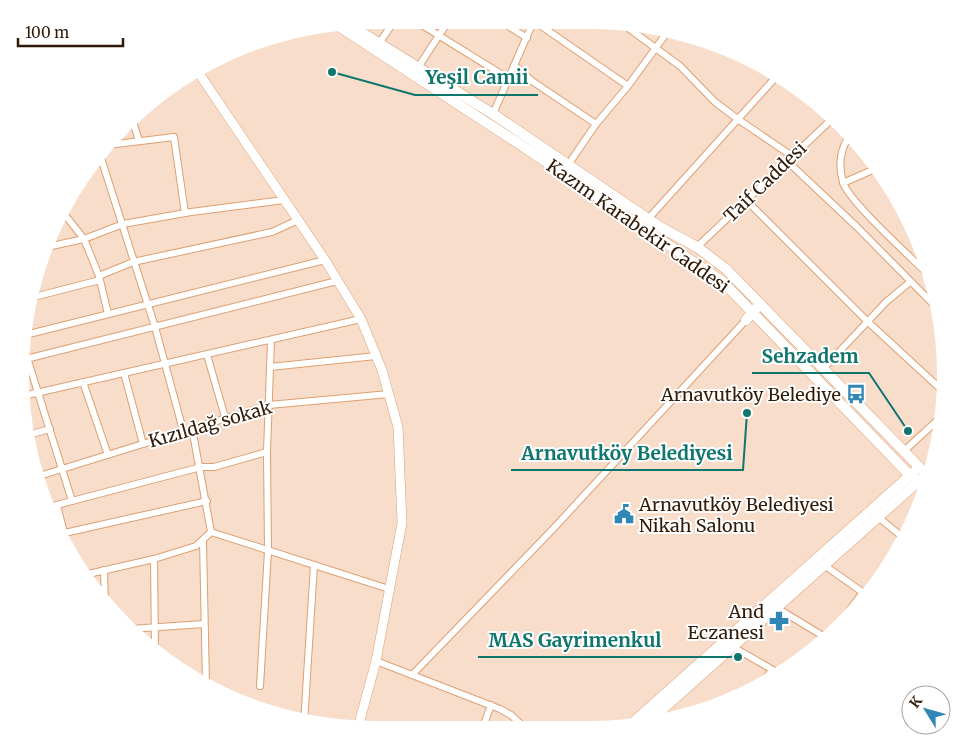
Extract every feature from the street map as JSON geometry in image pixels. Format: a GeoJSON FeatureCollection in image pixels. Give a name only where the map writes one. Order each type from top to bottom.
{"type":"FeatureCollection","features":[{"type":"Feature","properties":{"kind":"main road","name":"Kazım Karabekir Caddesi"},"geometry":{"type":"LineString","coordinates":[[357,29],[493,114],[648,219],[697,247],[726,269],[758,311],[919,485]]}},
{"type":"Feature","properties":{"kind":"main road","name":"Kazım Karabekir Caddesi"},"geometry":{"type":"LineString","coordinates":[[344,30],[708,271],[758,311],[822,370],[923,472]]}},
{"type":"Feature","properties":{"kind":"main road"},"geometry":{"type":"LineString","coordinates":[[201,76],[325,260],[361,319],[376,356],[398,427],[402,523],[376,661],[361,721]]}},
{"type":"Feature","properties":{"kind":"main road"},"geometry":{"type":"LineString","coordinates":[[746,320],[758,311]]}},
{"type":"Feature","properties":{"kind":"main road"},"geometry":{"type":"LineString","coordinates":[[645,717],[913,479],[922,475]]}},
{"type":"Feature","properties":{"kind":"main road"},"geometry":{"type":"LineString","coordinates":[[656,715],[733,647],[760,616],[777,608],[878,517],[913,479]]}},
{"type":"Feature","properties":{"kind":"street"},"geometry":{"type":"LineString","coordinates":[[380,42],[389,29]]}},
{"type":"Feature","properties":{"kind":"street"},"geometry":{"type":"LineString","coordinates":[[428,29],[509,79]]}},
{"type":"Feature","properties":{"kind":"street"},"geometry":{"type":"LineString","coordinates":[[418,66],[443,29]]}},
{"type":"Feature","properties":{"kind":"street"},"geometry":{"type":"LineString","coordinates":[[513,29],[527,38]]}},
{"type":"Feature","properties":{"kind":"street"},"geometry":{"type":"LineString","coordinates":[[493,114],[531,29]]}},
{"type":"Feature","properties":{"kind":"street"},"geometry":{"type":"LineString","coordinates":[[546,29],[628,86]]}},
{"type":"Feature","properties":{"kind":"street"},"geometry":{"type":"LineString","coordinates":[[634,32],[680,66],[715,102],[792,156]]}},
{"type":"Feature","properties":{"kind":"street"},"geometry":{"type":"LineString","coordinates":[[568,165],[596,124],[628,86],[664,36]]}},
{"type":"Feature","properties":{"kind":"street"},"geometry":{"type":"LineString","coordinates":[[514,65],[532,81],[596,124]]}},
{"type":"Feature","properties":{"kind":"street"},"geometry":{"type":"LineString","coordinates":[[648,219],[773,81]]}},
{"type":"Feature","properties":{"kind":"street","name":"Taif Caddesi"},"geometry":{"type":"LineString","coordinates":[[697,247],[828,123]]}},
{"type":"Feature","properties":{"kind":"street"},"geometry":{"type":"LineString","coordinates":[[134,126],[139,141]]}},
{"type":"Feature","properties":{"kind":"street"},"geometry":{"type":"LineString","coordinates":[[118,144],[174,137],[185,213]]}},
{"type":"Feature","properties":{"kind":"street"},"geometry":{"type":"LineString","coordinates":[[847,142],[842,151],[840,165],[843,183],[853,199],[919,265]]}},
{"type":"Feature","properties":{"kind":"street"},"geometry":{"type":"LineString","coordinates":[[787,161],[856,226],[930,302]]}},
{"type":"Feature","properties":{"kind":"street"},"geometry":{"type":"LineString","coordinates":[[102,162],[155,327],[183,430]]}},
{"type":"Feature","properties":{"kind":"street"},"geometry":{"type":"LineString","coordinates":[[843,183],[871,171]]}},
{"type":"Feature","properties":{"kind":"street"},"geometry":{"type":"LineString","coordinates":[[54,246],[84,239],[123,224],[185,213],[284,200]]}},
{"type":"Feature","properties":{"kind":"street"},"geometry":{"type":"LineString","coordinates":[[746,200],[868,322],[937,386]]}},
{"type":"Feature","properties":{"kind":"street"},"geometry":{"type":"LineString","coordinates":[[67,217],[84,239],[99,278],[108,314]]}},
{"type":"Feature","properties":{"kind":"street"},"geometry":{"type":"LineString","coordinates":[[38,296],[99,278],[134,262],[272,232],[298,220]]}},
{"type":"Feature","properties":{"kind":"street"},"geometry":{"type":"LineString","coordinates":[[32,333],[325,260]]}},
{"type":"Feature","properties":{"kind":"street"},"geometry":{"type":"LineString","coordinates":[[29,358],[337,281]]}},
{"type":"Feature","properties":{"kind":"street"},"geometry":{"type":"LineString","coordinates":[[822,370],[910,282]]}},
{"type":"Feature","properties":{"kind":"street"},"geometry":{"type":"LineString","coordinates":[[29,394],[361,319]]}},
{"type":"Feature","properties":{"kind":"street"},"geometry":{"type":"LineString","coordinates":[[412,675],[553,530],[746,320]]}},
{"type":"Feature","properties":{"kind":"street"},"geometry":{"type":"LineString","coordinates":[[260,686],[268,551],[271,340]]}},
{"type":"Feature","properties":{"kind":"street"},"geometry":{"type":"LineString","coordinates":[[207,355],[225,417]]}},
{"type":"Feature","properties":{"kind":"street"},"geometry":{"type":"LineString","coordinates":[[270,367],[376,356]]}},
{"type":"Feature","properties":{"kind":"street"},"geometry":{"type":"LineString","coordinates":[[29,371],[50,428],[72,501]]}},
{"type":"Feature","properties":{"kind":"street"},"geometry":{"type":"LineString","coordinates":[[124,373],[142,444]]}},
{"type":"Feature","properties":{"kind":"street"},"geometry":{"type":"LineString","coordinates":[[83,382],[108,455]]}},
{"type":"Feature","properties":{"kind":"street","name":"Kızıldağ sokak"},"geometry":{"type":"LineString","coordinates":[[44,474],[269,405],[389,394]]}},
{"type":"Feature","properties":{"kind":"street"},"geometry":{"type":"LineString","coordinates":[[903,452],[933,424]]}},
{"type":"Feature","properties":{"kind":"street"},"geometry":{"type":"LineString","coordinates":[[34,433],[50,428]]}},
{"type":"Feature","properties":{"kind":"street"},"geometry":{"type":"LineString","coordinates":[[192,428],[201,467],[211,532]]}},
{"type":"Feature","properties":{"kind":"street"},"geometry":{"type":"LineString","coordinates":[[59,517],[57,505],[201,467],[214,467],[268,452]]}},
{"type":"Feature","properties":{"kind":"street"},"geometry":{"type":"LineString","coordinates":[[67,533],[207,501]]}},
{"type":"Feature","properties":{"kind":"street"},"geometry":{"type":"LineString","coordinates":[[878,517],[899,534]]}},
{"type":"Feature","properties":{"kind":"street"},"geometry":{"type":"LineString","coordinates":[[211,532],[389,589]]}},
{"type":"Feature","properties":{"kind":"street"},"geometry":{"type":"LineString","coordinates":[[91,573],[154,559],[196,546],[211,532]]}},
{"type":"Feature","properties":{"kind":"street"},"geometry":{"type":"LineString","coordinates":[[203,540],[206,677]]}},
{"type":"Feature","properties":{"kind":"street"},"geometry":{"type":"LineString","coordinates":[[154,559],[155,642]]}},
{"type":"Feature","properties":{"kind":"street"},"geometry":{"type":"LineString","coordinates":[[305,714],[314,565]]}},
{"type":"Feature","properties":{"kind":"street"},"geometry":{"type":"LineString","coordinates":[[824,565],[862,591]]}},
{"type":"Feature","properties":{"kind":"street"},"geometry":{"type":"LineString","coordinates":[[104,570],[105,591]]}},
{"type":"Feature","properties":{"kind":"street"},"geometry":{"type":"LineString","coordinates":[[777,608],[821,634]]}},
{"type":"Feature","properties":{"kind":"street"},"geometry":{"type":"LineString","coordinates":[[139,628],[204,624]]}},
{"type":"Feature","properties":{"kind":"street"},"geometry":{"type":"LineString","coordinates":[[733,647],[772,670]]}},
{"type":"Feature","properties":{"kind":"street"},"geometry":{"type":"LineString","coordinates":[[376,661],[491,705],[511,715],[517,721]]}},
{"type":"Feature","properties":{"kind":"street"},"geometry":{"type":"LineString","coordinates":[[484,721],[491,705]]}},
{"type":"Feature","properties":{"kind":"place","name":"Yeşil Camii"},"geometry":{"type":"Point","coordinates":[332,72]}},
{"type":"Feature","properties":{"kind":"place","name":"Arnavutköy Belediye"},"geometry":{"type":"Point","coordinates":[856,394]}},
{"type":"Feature","properties":{"kind":"place","name":"Arnavutköy Belediyesi"},"geometry":{"type":"Point","coordinates":[747,413]}},
{"type":"Feature","properties":{"kind":"place","name":"Sehzadem"},"geometry":{"type":"Point","coordinates":[908,431]}},
{"type":"Feature","properties":{"kind":"place","name":"Arnavutköy Belediyesi Nikah Salonu"},"geometry":{"type":"Point","coordinates":[624,514]}},
{"type":"Feature","properties":{"kind":"place","name":"And Eczanesi"},"geometry":{"type":"Point","coordinates":[779,621]}},
{"type":"Feature","properties":{"kind":"place","name":"MAS Gayrimenkul"},"geometry":{"type":"Point","coordinates":[738,657]}}]}
